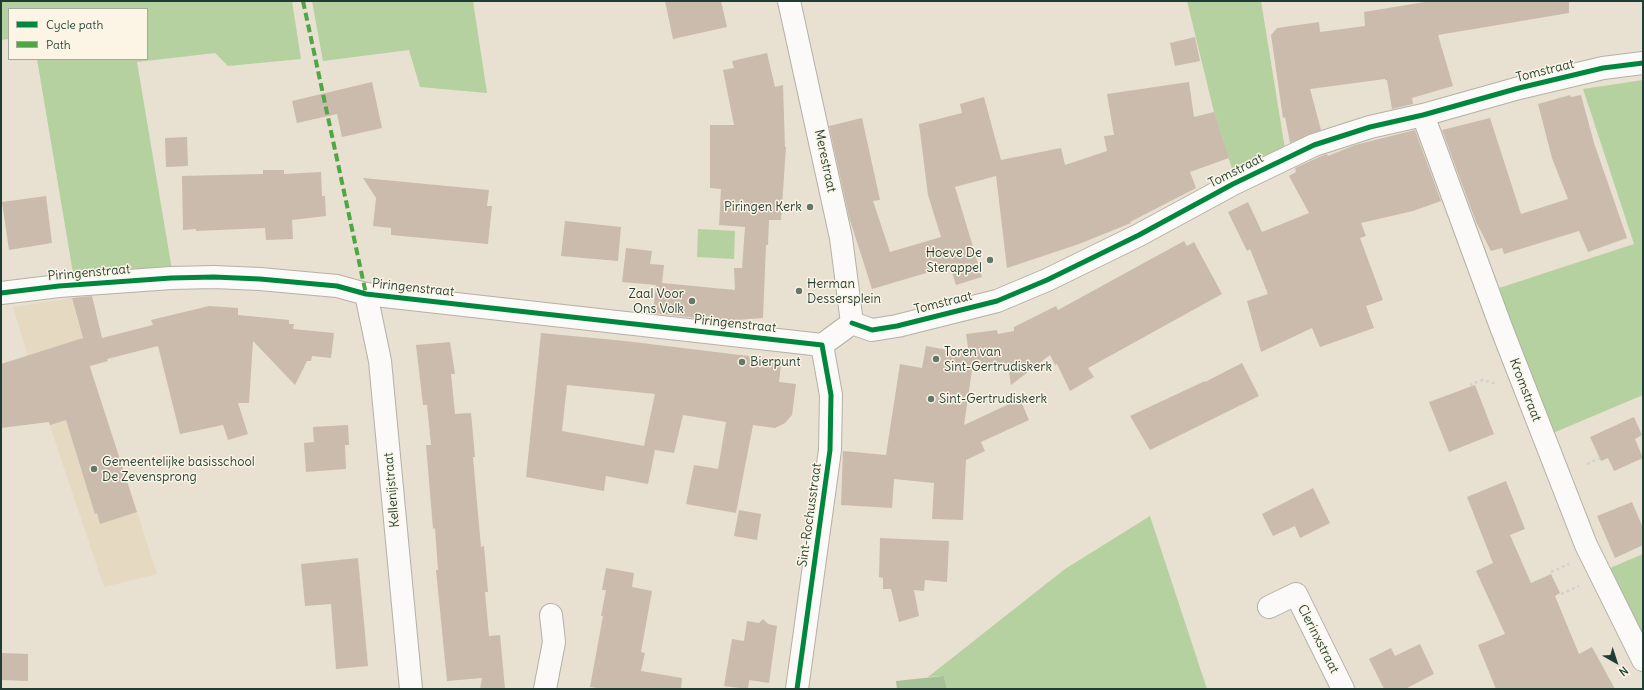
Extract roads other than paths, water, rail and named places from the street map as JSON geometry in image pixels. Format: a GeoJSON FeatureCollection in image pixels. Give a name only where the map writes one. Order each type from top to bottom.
{"type":"FeatureCollection","features":[{"type":"Feature","properties":{"kind":"street","name":"Merestraat"},"geometry":{"type":"LineString","coordinates":[[789,1],[841,238],[852,323]]}},
{"type":"Feature","properties":{"kind":"street","name":"Tomstraat"},"geometry":{"type":"LineString","coordinates":[[852,323],[872,330],[897,326],[997,301],[1047,280],[1139,235],[1233,184],[1314,145],[1370,127],[1423,115],[1519,88],[1603,68],[1643,63]]}},
{"type":"Feature","properties":{"kind":"street","name":"Kromstraat"},"geometry":{"type":"LineString","coordinates":[[1423,115],[1501,327],[1586,545],[1643,660]]}},
{"type":"Feature","properties":{"kind":"street","name":"Piringenstraat"},"geometry":{"type":"LineString","coordinates":[[1,293],[59,286],[172,278],[260,279],[337,286],[366,294],[822,345]]}},
{"type":"Feature","properties":{"kind":"street","name":"Kellenijstraat"},"geometry":{"type":"LineString","coordinates":[[366,294],[380,361],[412,689]]}},
{"type":"Feature","properties":{"kind":"street"},"geometry":{"type":"LineString","coordinates":[[822,345],[852,323]]}},
{"type":"Feature","properties":{"kind":"street","name":"Sint-Rochusstraat"},"geometry":{"type":"LineString","coordinates":[[797,689],[830,450],[831,395],[822,345]]}},
{"type":"Feature","properties":{"kind":"street","name":"Clerinxstraat"},"geometry":{"type":"LineString","coordinates":[[1269,607],[1296,594],[1343,689]]}},
{"type":"Feature","properties":{"kind":"street"},"geometry":{"type":"LineString","coordinates":[[545,689],[554,642],[551,615]]}},
{"type":"Feature","properties":{"kind":"place","name":"Piringen Kerk"},"geometry":{"type":"Point","coordinates":[810,207]}},
{"type":"Feature","properties":{"kind":"place","name":"Hoeve De Sterappel"},"geometry":{"type":"Point","coordinates":[990,260]}},
{"type":"Feature","properties":{"kind":"place","name":"Herman Dessersplein"},"geometry":{"type":"Point","coordinates":[799,291]}},
{"type":"Feature","properties":{"kind":"place","name":"Zaal Voor Ons Volk"},"geometry":{"type":"Point","coordinates":[692,301]}},
{"type":"Feature","properties":{"kind":"place","name":"Toren van Sint-Gertrudiskerk"},"geometry":{"type":"Point","coordinates":[936,359]}},
{"type":"Feature","properties":{"kind":"place","name":"Bierpunt"},"geometry":{"type":"Point","coordinates":[742,362]}},
{"type":"Feature","properties":{"kind":"place","name":"Sint-Gertrudiskerk"},"geometry":{"type":"Point","coordinates":[931,399]}},
{"type":"Feature","properties":{"kind":"place","name":"Gemeentelijke basisschool De Zevensprong"},"geometry":{"type":"Point","coordinates":[94,469]}}]}
